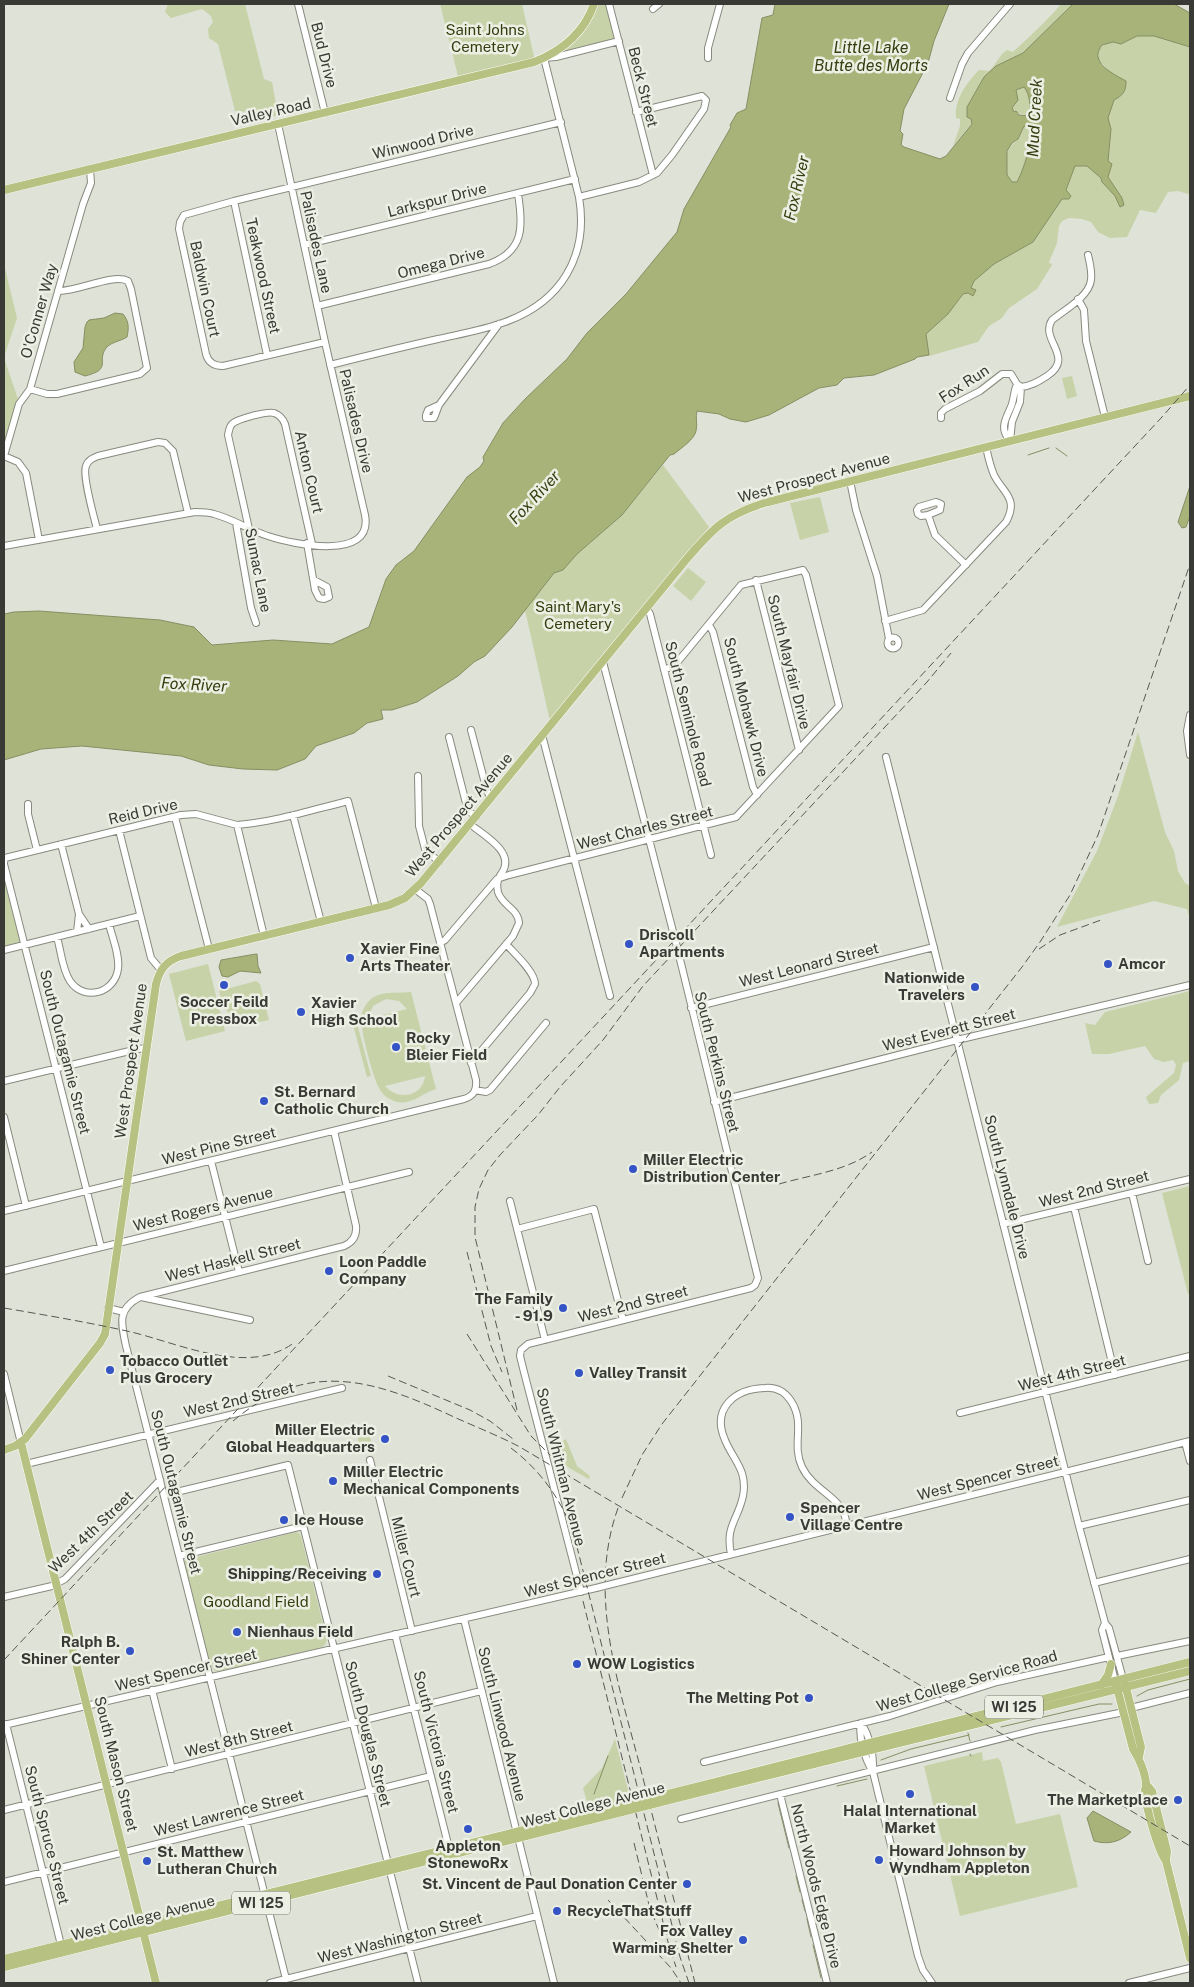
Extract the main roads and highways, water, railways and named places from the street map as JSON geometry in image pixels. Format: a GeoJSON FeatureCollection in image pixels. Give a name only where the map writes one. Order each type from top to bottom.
{"type":"FeatureCollection","features":[{"type":"Feature","properties":{"kind":"main road","name":"Valley Road"},"geometry":{"type":"LineString","coordinates":[[4,190],[513,68],[544,58],[559,50],[579,32],[594,4]]}},
{"type":"Feature","properties":{"kind":"main road","name":"West Prospect Avenue"},"geometry":{"type":"LineString","coordinates":[[4,1450],[21,1443],[25,1439],[102,1341],[156,984],[161,970],[174,958],[376,908],[399,901],[415,889],[706,536],[727,519],[750,507],[1190,396]]}},
{"type":"Feature","properties":{"kind":"main road","name":"South Mason Street"},"geometry":{"type":"LineString","coordinates":[[21,1443],[58,1587],[63,1597],[63,1606],[156,1983]]}},
{"type":"Feature","properties":{"kind":"main road"},"geometry":{"type":"LineString","coordinates":[[1101,1685],[1108,1675],[1110,1661]]}},
{"type":"Feature","properties":{"kind":"main road","name":"West College Avenue"},"geometry":{"type":"LineString","coordinates":[[450,1851],[468,1851],[517,1835],[1120,1684],[1190,1662]]}},
{"type":"Feature","properties":{"kind":"main road","name":"West College Avenue"},"geometry":{"type":"LineString","coordinates":[[867,1748],[1101,1685],[1140,1683],[1190,1671]]}},
{"type":"Feature","properties":{"kind":"main road"},"geometry":{"type":"LineString","coordinates":[[1128,1708],[1134,1692],[1140,1683]]}},
{"type":"Feature","properties":{"kind":"main road"},"geometry":{"type":"LineString","coordinates":[[1120,1684],[1141,1747],[1139,1757],[1146,1784],[1144,1793],[1160,1852],[1166,1861],[1190,1958]]}},
{"type":"Feature","properties":{"kind":"main road","name":"West College Avenue"},"geometry":{"type":"LineString","coordinates":[[4,1959],[62,1948],[389,1867],[450,1851],[478,1840],[517,1835]]}},
{"type":"Feature","properties":{"kind":"main road"},"geometry":{"type":"LineString","coordinates":[[468,1851],[477,1844],[478,1840]]}},
{"type":"Feature","properties":{"kind":"main road","name":"West College Avenue"},"geometry":{"type":"LineString","coordinates":[[4,1967],[62,1948]]}},
{"type":"Feature","properties":{"kind":"water"},"geometry":{"type":"Polygon","coordinates":[[[775,4],[949,4],[934,41],[928,63],[904,109],[900,131],[903,134],[901,145],[940,159],[946,156],[972,124],[971,119],[967,117],[967,107],[984,77],[996,66],[1023,53],[1073,4],[1174,4],[1190,13],[1190,47],[1154,36],[1137,36],[1121,44],[1113,42],[1102,45],[1099,51],[1098,57],[1102,65],[1126,81],[1125,91],[1114,100],[1108,118],[1111,129],[1108,161],[1112,164],[1108,177],[1122,198],[1124,205],[1120,207],[1115,196],[1102,182],[1101,178],[1087,166],[1075,166],[1066,190],[1071,196],[1069,199],[1062,199],[1033,242],[994,264],[974,281],[971,288],[976,290],[973,296],[968,293],[963,294],[948,314],[926,334],[929,355],[917,357],[874,375],[844,378],[837,385],[819,388],[769,415],[746,422],[730,419],[719,414],[697,411],[697,428],[693,438],[674,454],[670,455],[622,515],[577,554],[563,570],[554,573],[512,627],[485,656],[417,702],[392,710],[381,710],[383,719],[367,723],[354,733],[316,746],[305,759],[277,770],[209,765],[181,756],[82,746],[41,749],[4,760],[4,614],[39,611],[160,620],[194,627],[212,645],[273,640],[332,644],[369,627],[386,579],[396,565],[414,551],[467,477],[480,467],[484,461],[483,457],[503,423],[567,359],[587,333],[626,294],[677,232],[684,209],[731,127],[730,125],[737,113],[746,109],[762,18],[773,15],[775,4]],[[1024,87],[1016,90],[1018,100],[1012,108],[1019,115],[1029,116],[1030,101],[1024,87]],[[1024,126],[1018,139],[1012,143],[1007,151],[1007,175],[1012,182],[1017,182],[1019,178],[1029,147],[1029,127],[1024,126]]]}},
{"type":"Feature","properties":{"kind":"water"},"geometry":{"type":"Polygon","coordinates":[[[115,313],[123,314],[126,319],[127,337],[106,348],[99,371],[85,376],[75,372],[74,362],[83,348],[87,322],[115,313]]]}},
{"type":"Feature","properties":{"kind":"water"},"geometry":{"type":"Polygon","coordinates":[[[1190,486],[1190,516],[1186,527],[1182,528],[1178,522],[1190,486]]]}},
{"type":"Feature","properties":{"kind":"water"},"geometry":{"type":"Polygon","coordinates":[[[257,954],[261,973],[240,971],[228,977],[222,976],[219,967],[221,960],[257,954]]]}},
{"type":"Feature","properties":{"kind":"water"},"geometry":{"type":"Polygon","coordinates":[[[1093,1811],[1131,1832],[1114,1842],[1094,1841],[1087,1818],[1093,1811]]]}},
{"type":"Feature","properties":{"kind":"waterway"},"geometry":{"type":"LineString","coordinates":[[1028,455],[1049,448]]}},
{"type":"Feature","properties":{"kind":"waterway"},"geometry":{"type":"LineString","coordinates":[[1056,448],[1067,456]]}},
{"type":"Feature","properties":{"kind":"waterway"},"geometry":{"type":"LineString","coordinates":[[1137,1696],[1148,1690],[1190,1679]]}},
{"type":"Feature","properties":{"kind":"waterway"},"geometry":{"type":"LineString","coordinates":[[1001,1727],[1099,1704],[1112,1704]]}},
{"type":"Feature","properties":{"kind":"waterway"},"geometry":{"type":"LineString","coordinates":[[968,1733],[970,1741]]}},
{"type":"Feature","properties":{"kind":"waterway"},"geometry":{"type":"LineString","coordinates":[[881,1760],[911,1749],[969,1735]]}},
{"type":"Feature","properties":{"kind":"waterway"},"geometry":{"type":"LineString","coordinates":[[594,1794],[608,1756]]}},
{"type":"Feature","properties":{"kind":"waterway"},"geometry":{"type":"LineString","coordinates":[[837,1786],[867,1779]]}},
{"type":"Feature","properties":{"kind":"waterway"},"geometry":{"type":"LineString","coordinates":[[778,1803],[789,1848]]}},
{"type":"Feature","properties":{"kind":"waterway"},"geometry":{"type":"LineString","coordinates":[[796,1876],[800,1892]]}},
{"type":"Feature","properties":{"kind":"waterway"},"geometry":{"type":"LineString","coordinates":[[802,1900],[805,1911]]}},
{"type":"Feature","properties":{"kind":"waterway"},"geometry":{"type":"LineString","coordinates":[[807,1919],[811,1937]]}},
{"type":"Feature","properties":{"kind":"waterway"},"geometry":{"type":"LineString","coordinates":[[813,1945],[821,1978]]}},
{"type":"Feature","properties":{"kind":"railway"},"geometry":{"type":"LineString","coordinates":[[4,1660],[1190,385]]}},
{"type":"Feature","properties":{"kind":"railway"},"geometry":{"type":"LineString","coordinates":[[622,1498],[642,1455],[662,1424],[1022,967],[1070,895],[1098,835],[1190,564]]}},
{"type":"Feature","properties":{"kind":"railway"},"geometry":{"type":"LineString","coordinates":[[517,1410],[475,1237],[475,1207],[479,1189],[488,1170],[603,1040],[643,986],[927,682],[951,653]]}},
{"type":"Feature","properties":{"kind":"railway"},"geometry":{"type":"LineString","coordinates":[[1039,949],[1060,935],[1101,920]]}},
{"type":"Feature","properties":{"kind":"railway"},"geometry":{"type":"LineString","coordinates":[[779,1184],[851,1164],[872,1152]]}},
{"type":"Feature","properties":{"kind":"railway"},"geometry":{"type":"LineString","coordinates":[[467,1252],[491,1346],[502,1372]]}},
{"type":"Feature","properties":{"kind":"railway"},"geometry":{"type":"LineString","coordinates":[[4,1308],[127,1331],[190,1349],[234,1357],[256,1357],[276,1352],[295,1342]]}},
{"type":"Feature","properties":{"kind":"railway"},"geometry":{"type":"LineString","coordinates":[[467,1334],[531,1436],[557,1462]]}},
{"type":"Feature","properties":{"kind":"railway"},"geometry":{"type":"LineString","coordinates":[[388,1376],[470,1410],[490,1421],[513,1439]]}},
{"type":"Feature","properties":{"kind":"railway"},"geometry":{"type":"LineString","coordinates":[[233,1421],[261,1401],[288,1389],[315,1382],[342,1382],[369,1385],[397,1393],[496,1435],[520,1447],[1190,1846]]}},
{"type":"Feature","properties":{"kind":"railway"},"geometry":{"type":"LineString","coordinates":[[511,1448],[541,1476],[549,1487],[563,1510],[574,1535],[680,1957],[689,1983]]}},
{"type":"Feature","properties":{"kind":"railway"},"geometry":{"type":"LineString","coordinates":[[618,1508],[609,1542],[605,1575],[606,1610],[610,1644],[625,1712],[695,1983]]}},
{"type":"Feature","properties":{"kind":"railway"},"geometry":{"type":"LineString","coordinates":[[583,1601],[668,1942],[676,1967]]}},
{"type":"Feature","properties":{"kind":"railway"},"geometry":{"type":"LineString","coordinates":[[634,1843],[650,1909],[660,1932]]}},
{"type":"Feature","properties":{"kind":"railway"},"geometry":{"type":"LineString","coordinates":[[608,1900],[671,1968],[681,1983]]}},
{"type":"Feature","properties":{"kind":"place","name":"Driscoll Apartments"},"geometry":{"type":"Point","coordinates":[629,944]}},
{"type":"Feature","properties":{"kind":"place","name":"Xavier Fine Arts Theater"},"geometry":{"type":"Point","coordinates":[350,958]}},
{"type":"Feature","properties":{"kind":"place","name":"Amcor"},"geometry":{"type":"Point","coordinates":[1108,964]}},
{"type":"Feature","properties":{"kind":"place","name":"Soccer Feild Pressbox"},"geometry":{"type":"Point","coordinates":[224,985]}},
{"type":"Feature","properties":{"kind":"place","name":"Nationwide Travelers"},"geometry":{"type":"Point","coordinates":[975,987]}},
{"type":"Feature","properties":{"kind":"place","name":"Xavier High School"},"geometry":{"type":"Point","coordinates":[301,1012]}},
{"type":"Feature","properties":{"kind":"place","name":"Rocky Bleier Field"},"geometry":{"type":"Point","coordinates":[396,1047]}},
{"type":"Feature","properties":{"kind":"place","name":"St. Bernard Catholic Church"},"geometry":{"type":"Point","coordinates":[264,1101]}},
{"type":"Feature","properties":{"kind":"place","name":"Miller Electric Distribution Center"},"geometry":{"type":"Point","coordinates":[633,1169]}},
{"type":"Feature","properties":{"kind":"place","name":"Loon Paddle Company"},"geometry":{"type":"Point","coordinates":[329,1271]}},
{"type":"Feature","properties":{"kind":"place","name":"The Family - 91.9"},"geometry":{"type":"Point","coordinates":[563,1308]}},
{"type":"Feature","properties":{"kind":"place","name":"Tobacco Outlet Plus Grocery"},"geometry":{"type":"Point","coordinates":[110,1370]}},
{"type":"Feature","properties":{"kind":"place","name":"Valley Transit"},"geometry":{"type":"Point","coordinates":[579,1373]}},
{"type":"Feature","properties":{"kind":"place","name":"Miller Electric Global Headquarters"},"geometry":{"type":"Point","coordinates":[385,1439]}},
{"type":"Feature","properties":{"kind":"place","name":"Miller Electric Mechanical Components"},"geometry":{"type":"Point","coordinates":[333,1481]}},
{"type":"Feature","properties":{"kind":"place","name":"Spencer Village Centre"},"geometry":{"type":"Point","coordinates":[790,1517]}},
{"type":"Feature","properties":{"kind":"place","name":"Ice House"},"geometry":{"type":"Point","coordinates":[284,1520]}},
{"type":"Feature","properties":{"kind":"place","name":"Shipping/Receiving"},"geometry":{"type":"Point","coordinates":[377,1574]}},
{"type":"Feature","properties":{"kind":"place","name":"Nienhaus Field"},"geometry":{"type":"Point","coordinates":[237,1632]}},
{"type":"Feature","properties":{"kind":"place","name":"Ralph B. Shiner Center"},"geometry":{"type":"Point","coordinates":[130,1651]}},
{"type":"Feature","properties":{"kind":"place","name":"WOW Logistics"},"geometry":{"type":"Point","coordinates":[577,1664]}},
{"type":"Feature","properties":{"kind":"place","name":"The Melting Pot"},"geometry":{"type":"Point","coordinates":[809,1698]}},
{"type":"Feature","properties":{"kind":"place","name":"Halal International Market"},"geometry":{"type":"Point","coordinates":[910,1794]}},
{"type":"Feature","properties":{"kind":"place","name":"The Marketplace"},"geometry":{"type":"Point","coordinates":[1178,1800]}},
{"type":"Feature","properties":{"kind":"place","name":"Appleton StonewoRx"},"geometry":{"type":"Point","coordinates":[468,1829]}},
{"type":"Feature","properties":{"kind":"place","name":"Howard Johnson by Wyndham Appleton"},"geometry":{"type":"Point","coordinates":[879,1860]}},
{"type":"Feature","properties":{"kind":"place","name":"St. Matthew Lutheran Church"},"geometry":{"type":"Point","coordinates":[147,1861]}},
{"type":"Feature","properties":{"kind":"place","name":"St. Vincent de Paul Donation Center"},"geometry":{"type":"Point","coordinates":[687,1884]}},
{"type":"Feature","properties":{"kind":"place","name":"RecycleThatStuff"},"geometry":{"type":"Point","coordinates":[557,1911]}},
{"type":"Feature","properties":{"kind":"place","name":"Fox Valley Warming Shelter"},"geometry":{"type":"Point","coordinates":[743,1940]}},
{"type":"Feature","properties":{"kind":"park label","name":"Saint Johns Cemetery"},"geometry":{"type":"Point","coordinates":[485,38]}},
{"type":"Feature","properties":{"kind":"park label","name":"Saint Mary's Cemetery"},"geometry":{"type":"Point","coordinates":[578,616]}},
{"type":"Feature","properties":{"kind":"park label","name":"Goodland Field"},"geometry":{"type":"Point","coordinates":[256,1602]}},
{"type":"Feature","properties":{"kind":"water label","name":"Little Lake Butte des Morts"},"geometry":{"type":"Point","coordinates":[871,56]}},
{"type":"Feature","properties":{"kind":"water label","name":"Mud Creek"},"geometry":{"type":"Point","coordinates":[1034,118]}},
{"type":"Feature","properties":{"kind":"water label","name":"Fox River"},"geometry":{"type":"Point","coordinates":[796,188]}},
{"type":"Feature","properties":{"kind":"water label","name":"Fox River"},"geometry":{"type":"Point","coordinates":[534,497]}},
{"type":"Feature","properties":{"kind":"water label","name":"Fox River"},"geometry":{"type":"Point","coordinates":[194,684]}}]}
